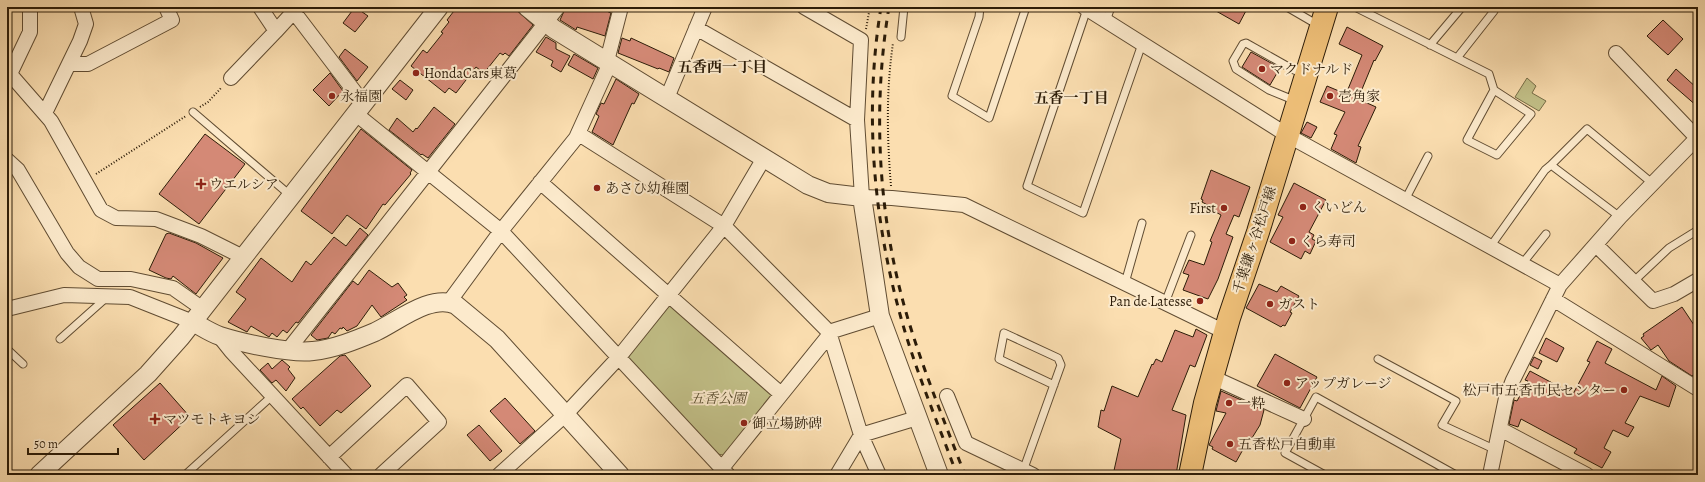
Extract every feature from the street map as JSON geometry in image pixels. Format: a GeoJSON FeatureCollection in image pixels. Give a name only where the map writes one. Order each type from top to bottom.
{"type":"FeatureCollection","features":[{"type":"Feature","properties":{"kind":"main road","name":"千葉鎌ヶ谷松戸線"},"geometry":{"type":"LineString","coordinates":[[1190,475],[1205,402],[1225,332],[1324,17]]}},
{"type":"Feature","properties":{"kind":"street"},"geometry":{"type":"LineString","coordinates":[[30,7],[30,32],[8,74],[45,113],[101,210],[116,218],[156,219],[201,236],[243,257]]}},
{"type":"Feature","properties":{"kind":"street"},"geometry":{"type":"LineString","coordinates":[[69,64],[88,64],[172,20],[166,7]]}},
{"type":"Feature","properties":{"kind":"street"},"geometry":{"type":"LineString","coordinates":[[260,7],[276,31]]}},
{"type":"Feature","properties":{"kind":"street"},"geometry":{"type":"LineString","coordinates":[[39,475],[148,374],[198,316],[439,7]]}},
{"type":"Feature","properties":{"kind":"street"},"geometry":{"type":"LineString","coordinates":[[527,7],[546,23],[608,62],[764,158],[818,189],[841,195],[862,198],[892,198],[964,205],[1225,332]]}},
{"type":"Feature","properties":{"kind":"street"},"geometry":{"type":"LineString","coordinates":[[288,350],[558,7]]}},
{"type":"Feature","properties":{"kind":"street"},"geometry":{"type":"LineString","coordinates":[[449,302],[501,231],[579,134],[608,62],[621,7]]}},
{"type":"Feature","properties":{"kind":"street"},"geometry":{"type":"LineString","coordinates":[[667,98],[705,7]]}},
{"type":"Feature","properties":{"kind":"street"},"geometry":{"type":"LineString","coordinates":[[804,7],[861,40],[857,120],[862,198],[880,316],[939,475]]}},
{"type":"Feature","properties":{"kind":"street"},"geometry":{"type":"LineString","coordinates":[[1085,8],[1287,135],[1560,285]]}},
{"type":"Feature","properties":{"kind":"street"},"geometry":{"type":"LineString","coordinates":[[45,113],[80,41],[86,24],[85,9]]}},
{"type":"Feature","properties":{"kind":"street"},"geometry":{"type":"LineString","coordinates":[[231,78],[296,9],[360,109],[429,172],[501,231],[725,471],[781,394],[830,333],[880,316]]}},
{"type":"Feature","properties":{"kind":"street"},"geometry":{"type":"LineString","coordinates":[[696,28],[857,120]]}},
{"type":"Feature","properties":{"kind":"street"},"geometry":{"type":"LineString","coordinates":[[1490,475],[1506,398],[1513,380],[1560,285],[1620,217],[1698,138],[1616,53]]}},
{"type":"Feature","properties":{"kind":"street"},"geometry":{"type":"LineString","coordinates":[[579,134],[724,226],[830,333],[861,435],[879,475]]}},
{"type":"Feature","properties":{"kind":"street"},"geometry":{"type":"LineString","coordinates":[[499,475],[566,414],[619,357],[724,226],[764,158]]}},
{"type":"Feature","properties":{"kind":"street"},"geometry":{"type":"LineString","coordinates":[[7,160],[18,170],[67,253],[79,267],[98,279],[131,279],[173,288],[198,316],[219,336],[342,474]]}},
{"type":"Feature","properties":{"kind":"street"},"geometry":{"type":"LineString","coordinates":[[540,182],[781,394]]}},
{"type":"Feature","properties":{"kind":"street"},"geometry":{"type":"LineString","coordinates":[[1596,245],[1653,301],[1674,294],[1698,280]]}},
{"type":"Feature","properties":{"kind":"street"},"geometry":{"type":"LineString","coordinates":[[7,309],[64,295],[130,296],[198,316]]}},
{"type":"Feature","properties":{"kind":"street"},"geometry":{"type":"LineString","coordinates":[[1553,299],[1698,389]]}},
{"type":"Feature","properties":{"kind":"street"},"geometry":{"type":"LineString","coordinates":[[219,336],[288,350],[313,352],[374,332],[425,306],[449,302],[456,305],[497,339],[566,414],[617,474]]}},
{"type":"Feature","properties":{"kind":"street"},"geometry":{"type":"LineString","coordinates":[[1212,377],[1304,418]]}},
{"type":"Feature","properties":{"kind":"street"},"geometry":{"type":"LineString","coordinates":[[329,458],[407,385],[439,422],[381,475]]}},
{"type":"Feature","properties":{"kind":"street"},"geometry":{"type":"LineString","coordinates":[[947,396],[966,443],[1020,471]]}},
{"type":"Feature","properties":{"kind":"street"},"geometry":{"type":"LineString","coordinates":[[837,475],[861,435],[917,418]]}},
{"type":"Feature","properties":{"kind":"street"},"geometry":{"type":"LineString","coordinates":[[1500,429],[1587,475]]}},
{"type":"Feature","properties":{"kind":"lane"},"geometry":{"type":"LineString","coordinates":[[897,38],[904,7]]}},
{"type":"Feature","properties":{"kind":"lane"},"geometry":{"type":"LineString","coordinates":[[980,7],[979,18],[952,96],[989,118],[1026,7]]}},
{"type":"Feature","properties":{"kind":"lane"},"geometry":{"type":"LineString","coordinates":[[1106,21],[1111,7]]}},
{"type":"Feature","properties":{"kind":"lane"},"geometry":{"type":"LineString","coordinates":[[1287,7],[1324,17]]}},
{"type":"Feature","properties":{"kind":"lane"},"geometry":{"type":"LineString","coordinates":[[1355,7],[1489,74],[1494,90],[1531,114],[1497,155],[1467,140],[1494,90]]}},
{"type":"Feature","properties":{"kind":"lane"},"geometry":{"type":"LineString","coordinates":[[1430,45],[1462,7]]}},
{"type":"Feature","properties":{"kind":"lane"},"geometry":{"type":"LineString","coordinates":[[1458,58],[1494,11],[1489,7]]}},
{"type":"Feature","properties":{"kind":"lane"},"geometry":{"type":"LineString","coordinates":[[1085,8],[1027,186],[1083,214],[1142,44]]}},
{"type":"Feature","properties":{"kind":"lane"},"geometry":{"type":"LineString","coordinates":[[1298,102],[1270,90],[1236,69],[1233,61],[1243,44],[1246,43],[1294,70],[1306,74]]}},
{"type":"Feature","properties":{"kind":"lane"},"geometry":{"type":"LineString","coordinates":[[193,112],[292,196]]}},
{"type":"Feature","properties":{"kind":"lane"},"geometry":{"type":"LineString","coordinates":[[1490,247],[1544,170],[1551,165],[1587,129],[1652,183]]}},
{"type":"Feature","properties":{"kind":"lane"},"geometry":{"type":"LineString","coordinates":[[1405,200],[1428,156]]}},
{"type":"Feature","properties":{"kind":"lane"},"geometry":{"type":"LineString","coordinates":[[1551,165],[1620,217]]}},
{"type":"Feature","properties":{"kind":"lane"},"geometry":{"type":"LineString","coordinates":[[1124,283],[1142,223]]}},
{"type":"Feature","properties":{"kind":"lane"},"geometry":{"type":"LineString","coordinates":[[1633,282],[1669,248],[1698,230]]}},
{"type":"Feature","properties":{"kind":"lane"},"geometry":{"type":"LineString","coordinates":[[1522,264],[1546,234]]}},
{"type":"Feature","properties":{"kind":"lane"},"geometry":{"type":"LineString","coordinates":[[1165,303],[1191,235]]}},
{"type":"Feature","properties":{"kind":"lane"},"geometry":{"type":"LineString","coordinates":[[60,339],[107,296]]}},
{"type":"Feature","properties":{"kind":"lane"},"geometry":{"type":"LineString","coordinates":[[1020,471],[1054,385],[1061,365],[1058,358],[1004,333],[999,359],[1054,385]]}},
{"type":"Feature","properties":{"kind":"lane"},"geometry":{"type":"LineString","coordinates":[[7,349],[23,364]]}},
{"type":"Feature","properties":{"kind":"lane"},"geometry":{"type":"LineString","coordinates":[[1378,359],[1456,402],[1442,425],[1496,450]]}},
{"type":"Feature","properties":{"kind":"lane"},"geometry":{"type":"LineString","coordinates":[[185,475],[272,396]]}},
{"type":"Feature","properties":{"kind":"lane"},"geometry":{"type":"LineString","coordinates":[[1325,475],[1285,453],[1316,397],[1456,475]]}},
{"type":"Feature","properties":{"kind":"path"},"geometry":{"type":"LineString","coordinates":[[861,40],[866,32],[870,7]]}},
{"type":"Feature","properties":{"kind":"path"},"geometry":{"type":"LineString","coordinates":[[892,198],[888,144],[887,96],[897,38]]}},
{"type":"Feature","properties":{"kind":"path"},"geometry":{"type":"LineString","coordinates":[[85,181],[208,102],[231,78]]}},
{"type":"Feature","properties":{"kind":"green space"},"geometry":{"type":"Polygon","coordinates":[[[1527,78],[1536,86],[1532,93],[1546,101],[1539,111],[1515,97],[1527,78]]]}},
{"type":"Feature","properties":{"kind":"green space","name":"五香公園"},"geometry":{"type":"Polygon","coordinates":[[[668,305],[674,305],[774,394],[724,455],[717,454],[629,360],[629,352],[668,305]]]}},
{"type":"Feature","properties":{"kind":"building"},"geometry":{"type":"Polygon","coordinates":[[[355,7],[368,16],[355,32],[343,23],[355,7]]]}},
{"type":"Feature","properties":{"kind":"building"},"geometry":{"type":"Polygon","coordinates":[[[457,7],[513,7],[533,25],[509,56],[505,53],[503,55],[500,53],[484,73],[476,67],[456,93],[449,88],[445,93],[411,66],[423,50],[427,53],[443,33],[441,32],[449,22],[447,20],[457,7]]]}},
{"type":"Feature","properties":{"kind":"building"},"geometry":{"type":"Polygon","coordinates":[[[566,7],[605,7],[604,10],[611,13],[605,36],[577,27],[576,30],[560,20],[566,7]]]}},
{"type":"Feature","properties":{"kind":"building"},"geometry":{"type":"Polygon","coordinates":[[[1209,7],[1248,7],[1239,24],[1209,7]]]}},
{"type":"Feature","properties":{"kind":"building"},"geometry":{"type":"Polygon","coordinates":[[[1663,20],[1683,39],[1668,55],[1647,36],[1663,20]]]}},
{"type":"Feature","properties":{"kind":"building"},"geometry":{"type":"Polygon","coordinates":[[[1347,27],[1383,46],[1375,61],[1374,60],[1358,99],[1376,107],[1358,146],[1361,147],[1356,163],[1331,149],[1337,135],[1334,134],[1345,112],[1320,102],[1327,86],[1346,94],[1362,55],[1339,44],[1347,27]]]}},
{"type":"Feature","properties":{"kind":"building"},"geometry":{"type":"Polygon","coordinates":[[[546,37],[556,43],[556,49],[570,56],[561,72],[551,66],[553,61],[536,52],[546,37]]]}},
{"type":"Feature","properties":{"kind":"building"},"geometry":{"type":"Polygon","coordinates":[[[622,38],[630,41],[631,38],[674,58],[669,72],[618,53],[622,38]]]}},
{"type":"Feature","properties":{"kind":"building"},"geometry":{"type":"Polygon","coordinates":[[[345,49],[368,67],[357,81],[339,57],[345,49]]]}},
{"type":"Feature","properties":{"kind":"building"},"geometry":{"type":"Polygon","coordinates":[[[1251,52],[1280,68],[1270,85],[1242,67],[1251,52]]]}},
{"type":"Feature","properties":{"kind":"building"},"geometry":{"type":"Polygon","coordinates":[[[574,54],[598,68],[593,79],[568,65],[574,54]]]}},
{"type":"Feature","properties":{"kind":"building"},"geometry":{"type":"Polygon","coordinates":[[[1676,69],[1698,89],[1698,107],[1667,80],[1676,69]]]}},
{"type":"Feature","properties":{"kind":"building"},"geometry":{"type":"Polygon","coordinates":[[[330,73],[343,91],[329,106],[313,90],[330,73]]]}},
{"type":"Feature","properties":{"kind":"building"},"geometry":{"type":"Polygon","coordinates":[[[616,79],[639,94],[634,104],[632,103],[613,145],[592,132],[599,116],[596,114],[601,103],[604,104],[616,79]]]}},
{"type":"Feature","properties":{"kind":"building"},"geometry":{"type":"Polygon","coordinates":[[[400,80],[413,90],[406,100],[392,89],[400,80]]]}},
{"type":"Feature","properties":{"kind":"building"},"geometry":{"type":"Polygon","coordinates":[[[434,107],[455,124],[428,158],[422,154],[421,155],[389,130],[397,118],[413,132],[434,107]]]}},
{"type":"Feature","properties":{"kind":"building"},"geometry":{"type":"Polygon","coordinates":[[[1307,122],[1317,127],[1311,138],[1301,133],[1307,122]]]}},
{"type":"Feature","properties":{"kind":"building"},"geometry":{"type":"Polygon","coordinates":[[[361,129],[412,170],[410,173],[411,174],[385,205],[383,204],[366,229],[347,215],[332,234],[301,211],[361,129]]]}},
{"type":"Feature","properties":{"kind":"building"},"geometry":{"type":"Polygon","coordinates":[[[205,134],[245,164],[199,224],[159,194],[205,134]]]}},
{"type":"Feature","properties":{"kind":"building"},"geometry":{"type":"Polygon","coordinates":[[[1211,170],[1250,187],[1239,217],[1234,215],[1226,234],[1233,237],[1218,279],[1208,299],[1183,290],[1189,275],[1183,273],[1189,260],[1204,265],[1212,242],[1210,241],[1221,215],[1214,211],[1215,209],[1202,202],[1203,200],[1201,199],[1211,170]]]}},
{"type":"Feature","properties":{"kind":"building"},"geometry":{"type":"Polygon","coordinates":[[[1294,183],[1326,200],[1309,232],[1314,235],[1312,239],[1316,241],[1310,254],[1305,251],[1301,259],[1270,242],[1283,217],[1278,215],[1294,183]]]}},
{"type":"Feature","properties":{"kind":"building"},"geometry":{"type":"Polygon","coordinates":[[[360,228],[368,235],[298,323],[296,322],[287,333],[283,330],[277,337],[272,333],[269,337],[251,326],[247,332],[228,322],[246,299],[236,292],[261,258],[292,282],[306,261],[311,265],[334,237],[346,246],[360,228]]]}},
{"type":"Feature","properties":{"kind":"building"},"geometry":{"type":"Polygon","coordinates":[[[169,233],[196,243],[223,258],[196,294],[173,276],[171,279],[166,278],[149,270],[166,234],[169,233]]]}},
{"type":"Feature","properties":{"kind":"building"},"geometry":{"type":"Polygon","coordinates":[[[369,270],[392,287],[398,283],[407,295],[404,297],[407,300],[381,317],[372,305],[357,326],[347,331],[343,327],[342,329],[340,328],[335,334],[332,332],[328,338],[317,340],[311,335],[353,281],[358,285],[369,270]]]}},
{"type":"Feature","properties":{"kind":"building"},"geometry":{"type":"Polygon","coordinates":[[[1259,284],[1277,292],[1281,286],[1299,296],[1290,312],[1292,313],[1285,326],[1283,325],[1281,327],[1246,308],[1259,284]]]}},
{"type":"Feature","properties":{"kind":"building"},"geometry":{"type":"Polygon","coordinates":[[[1682,307],[1698,331],[1698,372],[1692,376],[1669,361],[1658,345],[1651,350],[1641,338],[1644,336],[1643,334],[1682,307]]]}},
{"type":"Feature","properties":{"kind":"building"},"geometry":{"type":"Polygon","coordinates":[[[1196,329],[1207,335],[1195,367],[1190,365],[1172,410],[1186,415],[1176,475],[1113,475],[1121,439],[1098,427],[1101,410],[1104,411],[1112,386],[1138,397],[1152,364],[1153,365],[1156,359],[1162,362],[1175,330],[1193,337],[1196,329]]]}},
{"type":"Feature","properties":{"kind":"building"},"geometry":{"type":"Polygon","coordinates":[[[1546,338],[1564,348],[1557,362],[1539,353],[1546,338]]]}},
{"type":"Feature","properties":{"kind":"building"},"geometry":{"type":"Polygon","coordinates":[[[1597,341],[1612,349],[1605,363],[1656,390],[1662,376],[1676,386],[1669,407],[1640,396],[1625,423],[1634,427],[1628,437],[1613,430],[1604,448],[1611,452],[1602,468],[1574,453],[1577,449],[1521,419],[1518,427],[1509,424],[1514,400],[1517,401],[1528,381],[1525,380],[1530,371],[1573,394],[1590,362],[1587,361],[1597,341]]]}},
{"type":"Feature","properties":{"kind":"building"},"geometry":{"type":"Polygon","coordinates":[[[1275,354],[1317,377],[1300,408],[1257,386],[1275,354]]]}},
{"type":"Feature","properties":{"kind":"building"},"geometry":{"type":"Polygon","coordinates":[[[345,355],[371,386],[341,413],[337,410],[320,426],[303,407],[301,409],[292,399],[340,356],[345,355]]]}},
{"type":"Feature","properties":{"kind":"building"},"geometry":{"type":"Polygon","coordinates":[[[1534,357],[1542,361],[1538,369],[1530,365],[1534,357]]]}},
{"type":"Feature","properties":{"kind":"building"},"geometry":{"type":"Polygon","coordinates":[[[282,360],[290,367],[288,369],[295,378],[286,391],[276,380],[272,383],[260,370],[268,363],[272,369],[282,360]]]}},
{"type":"Feature","properties":{"kind":"building"},"geometry":{"type":"Polygon","coordinates":[[[160,383],[190,417],[144,460],[113,425],[160,383]]]}},
{"type":"Feature","properties":{"kind":"building"},"geometry":{"type":"Polygon","coordinates":[[[1221,391],[1264,410],[1260,425],[1252,438],[1250,437],[1236,462],[1212,449],[1213,447],[1209,445],[1226,413],[1216,411],[1221,391]]]}},
{"type":"Feature","properties":{"kind":"building"},"geometry":{"type":"Polygon","coordinates":[[[505,398],[535,431],[520,444],[490,411],[505,398]]]}},
{"type":"Feature","properties":{"kind":"building"},"geometry":{"type":"Polygon","coordinates":[[[479,425],[502,451],[490,461],[467,435],[479,425]]]}},
{"type":"Feature","properties":{"kind":"railway"},"geometry":{"type":"LineString","coordinates":[[881,7],[876,46],[872,124],[874,164],[884,241],[891,280],[907,338],[920,378],[957,475]]}},
{"type":"Feature","properties":{"kind":"railway"},"geometry":{"type":"LineString","coordinates":[[889,7],[884,46],[880,124],[884,203],[890,242],[898,281],[914,339],[965,475]]}},
{"type":"Feature","properties":{"kind":"place","name":"マクドナルド"},"geometry":{"type":"Point","coordinates":[1262,69]}},
{"type":"Feature","properties":{"kind":"place","name":"HondaCars東葛"},"geometry":{"type":"Point","coordinates":[416,73]}},
{"type":"Feature","properties":{"kind":"place","name":"永福園"},"geometry":{"type":"Point","coordinates":[332,96]}},
{"type":"Feature","properties":{"kind":"place","name":"壱角家"},"geometry":{"type":"Point","coordinates":[1330,96]}},
{"type":"Feature","properties":{"kind":"place","name":"ウエルシア"},"geometry":{"type":"Point","coordinates":[201,184]}},
{"type":"Feature","properties":{"kind":"place","name":"あさひ幼稚園"},"geometry":{"type":"Point","coordinates":[597,188]}},
{"type":"Feature","properties":{"kind":"place","name":"くいどん"},"geometry":{"type":"Point","coordinates":[1303,207]}},
{"type":"Feature","properties":{"kind":"place","name":"First"},"geometry":{"type":"Point","coordinates":[1224,208]}},
{"type":"Feature","properties":{"kind":"place","name":"くら寿司"},"geometry":{"type":"Point","coordinates":[1292,241]}},
{"type":"Feature","properties":{"kind":"place","name":"Pan de Latesse"},"geometry":{"type":"Point","coordinates":[1200,301]}},
{"type":"Feature","properties":{"kind":"place","name":"ガスト"},"geometry":{"type":"Point","coordinates":[1270,304]}},
{"type":"Feature","properties":{"kind":"place","name":"アップガレージ"},"geometry":{"type":"Point","coordinates":[1287,383]}},
{"type":"Feature","properties":{"kind":"place","name":"松戸市五香市民センター"},"geometry":{"type":"Point","coordinates":[1624,390]}},
{"type":"Feature","properties":{"kind":"place","name":"一粋"},"geometry":{"type":"Point","coordinates":[1229,403]}},
{"type":"Feature","properties":{"kind":"place","name":"マツモトキヨシ"},"geometry":{"type":"Point","coordinates":[155,419]}},
{"type":"Feature","properties":{"kind":"place","name":"御立場跡碑"},"geometry":{"type":"Point","coordinates":[744,423]}},
{"type":"Feature","properties":{"kind":"place","name":"五香松戸自動車"},"geometry":{"type":"Point","coordinates":[1230,444]}},
{"type":"Feature","properties":{"kind":"district","name":"五香西一丁目"},"geometry":{"type":"Point","coordinates":[722,67]}},
{"type":"Feature","properties":{"kind":"district","name":"五香一丁目"},"geometry":{"type":"Point","coordinates":[1071,98]}}]}
